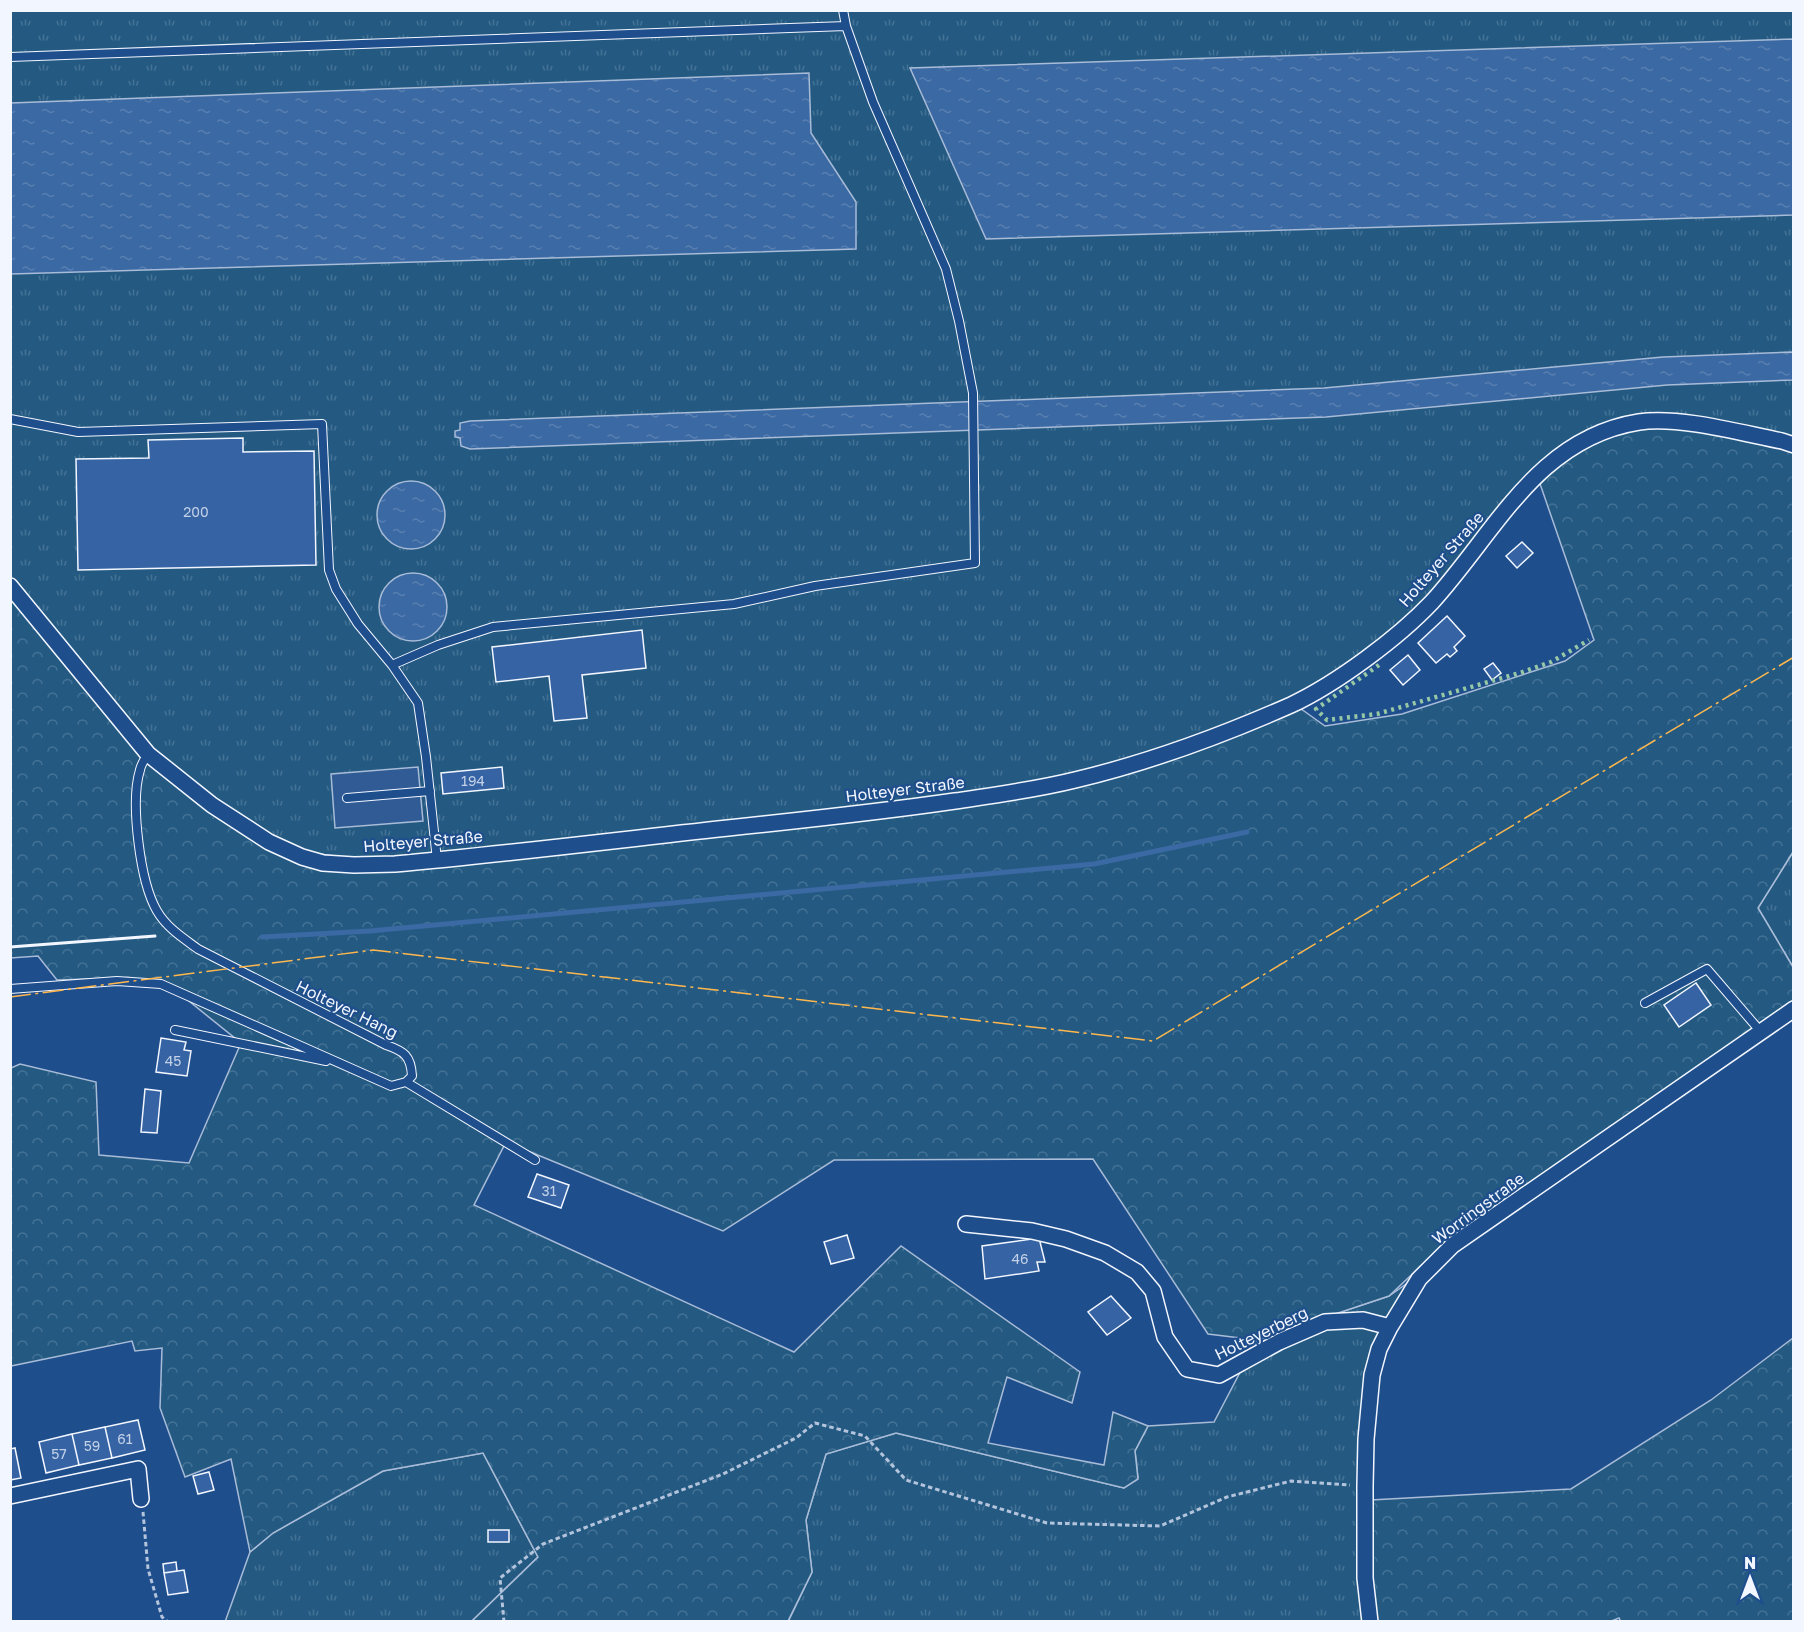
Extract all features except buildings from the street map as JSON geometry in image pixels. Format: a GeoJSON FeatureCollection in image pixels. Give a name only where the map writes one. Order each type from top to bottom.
{"type":"FeatureCollection","features":[{"type":"Feature","properties":{"kind":"street","name":"Holteyer Straße"},"geometry":{"type":"LineString","coordinates":[[10,586],[148,753],[239,824],[269,842],[302,857],[323,863],[354,865],[437,860],[899,810],[1033,789],[1129,765],[1221,733],[1294,703],[1388,642],[1430,604],[1534,478],[1565,452],[1585,440],[1608,429],[1643,422],[1707,426],[1794,445]]}},
{"type":"Feature","properties":{"kind":"street","name":"Worringstraße"},"geometry":{"type":"LineString","coordinates":[[1370,1622],[1365,1578],[1365,1486],[1366,1439],[1372,1376],[1379,1349],[1389,1327],[1419,1279],[1453,1245],[1794,1009]]}},
{"type":"Feature","properties":{"kind":"street","name":"Holteyerberg"},"geometry":{"type":"LineString","coordinates":[[966,1224],[1032,1231],[1066,1239],[1105,1252],[1137,1272],[1153,1291],[1165,1337],[1187,1369],[1219,1375],[1279,1342],[1325,1322],[1362,1320],[1389,1327]]}},
{"type":"Feature","properties":{"kind":"street"},"geometry":{"type":"LineString","coordinates":[[10,1496],[138,1469],[141,1499]]}},
{"type":"Feature","properties":{"kind":"lane"},"geometry":{"type":"LineString","coordinates":[[392,665],[438,645],[493,627],[734,604],[815,586],[975,563],[973,393],[959,321],[946,268],[873,102],[846,26],[843,10]]}},
{"type":"Feature","properties":{"kind":"lane"},"geometry":{"type":"LineString","coordinates":[[10,57],[846,26]]}},
{"type":"Feature","properties":{"kind":"lane"},"geometry":{"type":"LineString","coordinates":[[10,419],[78,432],[322,424],[329,570],[336,589],[358,624],[392,665],[418,703],[437,860]]}},
{"type":"Feature","properties":{"kind":"lane","name":"Holteyer Hang"},"geometry":{"type":"LineString","coordinates":[[148,753],[140,768],[136,790],[139,840],[152,899],[158,913],[179,936],[198,949],[386,1045],[402,1050],[411,1063],[412,1076],[406,1082]]}},
{"type":"Feature","properties":{"kind":"lane"},"geometry":{"type":"LineString","coordinates":[[347,798],[430,791]]}},
{"type":"Feature","properties":{"kind":"lane"},"geometry":{"type":"LineString","coordinates":[[1645,1003],[1707,969],[1761,1032]]}},
{"type":"Feature","properties":{"kind":"lane"},"geometry":{"type":"LineString","coordinates":[[10,989],[117,981],[161,984],[391,1086],[406,1082],[535,1160]]}},
{"type":"Feature","properties":{"kind":"lane"},"geometry":{"type":"LineString","coordinates":[[175,1030],[340,1064]]}},
{"type":"Feature","properties":{"kind":"path"},"geometry":{"type":"LineString","coordinates":[[504,1622],[500,1578],[543,1544],[723,1474],[796,1438],[815,1423],[864,1437],[906,1480],[1047,1523],[1160,1526],[1227,1497],[1292,1481],[1365,1486]]}},
{"type":"Feature","properties":{"kind":"path"},"geometry":{"type":"LineString","coordinates":[[141,1499],[148,1569],[162,1617],[168,1622]]}},
{"type":"Feature","properties":{"kind":"green space"},"geometry":{"type":"Polygon","coordinates":[[[10,11],[1793,11],[1793,438],[1584,438],[1385,639],[1293,700],[1219,729],[1117,763],[1036,783],[974,794],[450,853],[356,859],[305,852],[242,820],[150,751],[11,581],[10,11]]]}},
{"type":"Feature","properties":{"kind":"green space"},"geometry":{"type":"Polygon","coordinates":[[[1645,423],[1700,428],[1794,447],[1793,852],[1758,908],[1793,967],[1793,1000],[1442,1246],[1389,1296],[1257,1340],[1208,1334],[1093,1159],[834,1160],[723,1231],[506,1142],[474,1205],[794,1352],[901,1246],[1080,1372],[1072,1403],[1007,1377],[988,1443],[1104,1465],[1113,1412],[1148,1426],[1135,1451],[1138,1479],[1124,1488],[896,1433],[826,1454],[806,1520],[812,1572],[788,1621],[472,1621],[538,1557],[483,1453],[383,1471],[273,1533],[250,1552],[231,1459],[185,1477],[160,1408],[162,1348],[135,1351],[132,1341],[11,1366],[11,1068],[20,1064],[96,1082],[99,1155],[189,1163],[241,1043],[164,981],[118,978],[57,980],[38,956],[11,958],[10,592],[146,753],[137,769],[135,801],[138,842],[146,883],[151,900],[161,919],[175,934],[198,950],[199,948],[167,922],[158,910],[144,868],[138,831],[137,799],[140,779],[150,757],[208,807],[268,846],[301,862],[352,871],[436,865],[814,824],[1034,794],[1131,770],[1297,706],[1325,726],[1402,714],[1565,661],[1594,640],[1538,478],[1553,463],[1588,439],[1612,430],[1645,423]]]}},
{"type":"Feature","properties":{"kind":"green space"},"geometry":{"type":"Polygon","coordinates":[[[1793,852],[1793,967],[1758,908],[1793,852]]]}},
{"type":"Feature","properties":{"kind":"green space"},"geometry":{"type":"Polygon","coordinates":[[[1416,1277],[1378,1341],[1363,1477],[1368,1621],[788,1622],[812,1572],[806,1520],[826,1454],[896,1433],[1124,1488],[1138,1478],[1135,1451],[1148,1426],[1214,1422],[1257,1340],[1389,1296],[1416,1277]]]}},
{"type":"Feature","properties":{"kind":"green space"},"geometry":{"type":"Polygon","coordinates":[[[1793,1338],[1793,1621],[1621,1622],[1619,1618],[1609,1622],[1372,1621],[1371,1500],[1571,1489],[1711,1400],[1793,1338]]]}},
{"type":"Feature","properties":{"kind":"green space"},"geometry":{"type":"Polygon","coordinates":[[[483,1453],[538,1557],[472,1621],[225,1622],[250,1552],[273,1533],[383,1471],[483,1453]]]}},
{"type":"Feature","properties":{"kind":"shaded area"},"geometry":{"type":"Polygon","coordinates":[[[418,767],[423,821],[335,828],[331,774],[418,767]]]}},
{"type":"Feature","properties":{"kind":"water"},"geometry":{"type":"Polygon","coordinates":[[[1793,39],[1793,215],[986,239],[910,68],[1793,39]]]}},
{"type":"Feature","properties":{"kind":"water"},"geometry":{"type":"Polygon","coordinates":[[[809,73],[811,133],[856,202],[856,249],[11,274],[11,103],[809,73]]]}},
{"type":"Feature","properties":{"kind":"water"},"geometry":{"type":"Polygon","coordinates":[[[1793,352],[1793,380],[1667,385],[1326,417],[470,449],[461,446],[460,438],[455,437],[455,431],[460,430],[460,423],[470,421],[1324,388],[1663,357],[1793,352]]]}},
{"type":"Feature","properties":{"kind":"water"},"geometry":{"type":"Polygon","coordinates":[[[411,481],[424,484],[435,491],[442,502],[445,515],[442,528],[435,539],[424,546],[411,549],[398,546],[387,539],[380,528],[377,515],[380,502],[387,491],[398,484],[411,481]]]}},
{"type":"Feature","properties":{"kind":"water"},"geometry":{"type":"Polygon","coordinates":[[[413,573],[426,576],[437,583],[444,594],[447,607],[444,620],[437,631],[426,638],[413,641],[400,638],[389,631],[382,620],[379,607],[382,594],[389,583],[400,576],[413,573]]]}},
{"type":"Feature","properties":{"kind":"waterway"},"geometry":{"type":"LineString","coordinates":[[262,937],[370,931],[1094,864],[1247,832]]}},
{"type":"Feature","properties":{"kind":"hedge"},"geometry":{"type":"LineString","coordinates":[[1379,665],[1316,709],[1327,720],[1377,714],[1523,672],[1551,662],[1589,640]]}},
{"type":"Feature","properties":{"kind":"wall"},"geometry":{"type":"LineString","coordinates":[[10,947],[155,936]]}},
{"type":"Feature","properties":{"kind":"power"},"geometry":{"type":"LineString","coordinates":[[10,997],[373,950],[1153,1041],[1794,657]]}}]}
